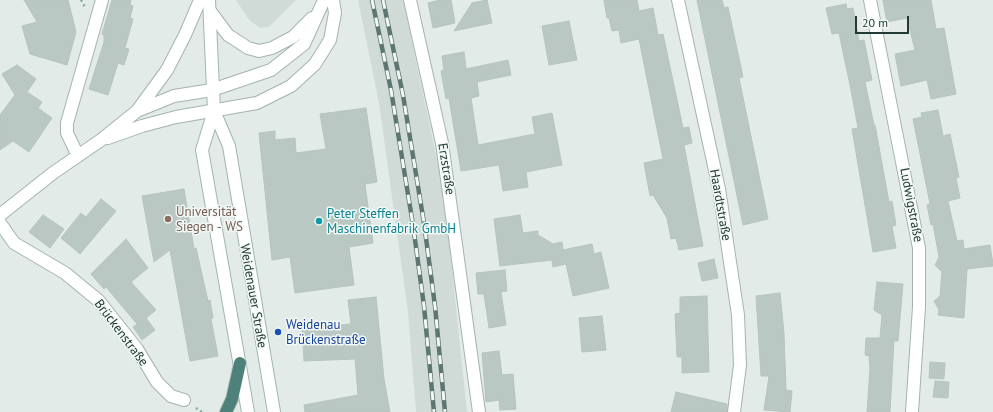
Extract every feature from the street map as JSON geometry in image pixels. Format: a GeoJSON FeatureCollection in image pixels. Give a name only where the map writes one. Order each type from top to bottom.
{"type":"FeatureCollection","features":[{"type":"Feature","properties":{"kind":"highway"},"geometry":{"type":"LineString","coordinates":[[226,412],[232,399],[240,363]]}},
{"type":"Feature","properties":{"kind":"street"},"geometry":{"type":"LineString","coordinates":[[78,156],[67,133],[67,124],[102,0]]}},
{"type":"Feature","properties":{"kind":"street"},"geometry":{"type":"LineString","coordinates":[[0,215],[101,140],[137,111],[167,70],[185,35],[200,0]]}},
{"type":"Feature","properties":{"kind":"street"},"geometry":{"type":"LineString","coordinates":[[137,111],[174,96],[212,90],[271,70],[304,44],[324,0]]}},
{"type":"Feature","properties":{"kind":"street"},"geometry":{"type":"LineString","coordinates":[[101,140],[142,126],[176,117],[257,103],[291,86],[315,64],[330,40],[335,12],[333,0]]}},
{"type":"Feature","properties":{"kind":"street","name":"Erzstraße"},"geometry":{"type":"LineString","coordinates":[[410,0],[442,143],[479,412]]}},
{"type":"Feature","properties":{"kind":"street","name":"Haardtstraße"},"geometry":{"type":"LineString","coordinates":[[678,0],[719,189],[738,315],[740,365],[734,412]]}},
{"type":"Feature","properties":{"kind":"street","name":"Ludwigstraße"},"geometry":{"type":"LineString","coordinates":[[870,0],[919,248],[919,307],[912,412]]}},
{"type":"Feature","properties":{"kind":"street"},"geometry":{"type":"LineString","coordinates":[[209,5],[228,35],[248,48],[259,50],[272,48],[293,37],[319,12]]}},
{"type":"Feature","properties":{"kind":"street","name":"Weidenauer Straße"},"geometry":{"type":"LineString","coordinates":[[209,5],[214,111],[229,146],[274,412]]}},
{"type":"Feature","properties":{"kind":"street","name":"Weidenauer Straße"},"geometry":{"type":"LineString","coordinates":[[214,111],[202,150],[248,412]]}},
{"type":"Feature","properties":{"kind":"street","name":"Brückenstraße"},"geometry":{"type":"LineString","coordinates":[[0,223],[14,243],[65,273],[99,301],[137,349],[157,382],[170,396],[184,400]]}},
{"type":"Feature","properties":{"kind":"shaded area"},"geometry":{"type":"Polygon","coordinates":[[[236,0],[296,0],[269,27],[260,28],[249,20],[236,0]]]}},
{"type":"Feature","properties":{"kind":"shaded area"},"geometry":{"type":"Polygon","coordinates":[[[358,0],[403,0],[444,192],[467,412],[416,412],[408,312],[379,103],[358,0]]]}},
{"type":"Feature","properties":{"kind":"building"},"geometry":{"type":"Polygon","coordinates":[[[24,0],[68,0],[76,32],[67,65],[30,54],[22,26],[37,22],[24,0]]]}},
{"type":"Feature","properties":{"kind":"building"},"geometry":{"type":"Polygon","coordinates":[[[112,0],[131,0],[130,5],[133,6],[130,18],[133,19],[125,48],[129,49],[124,65],[118,63],[108,95],[89,89],[104,42],[104,35],[102,34],[112,0]]]}},
{"type":"Feature","properties":{"kind":"building"},"geometry":{"type":"Polygon","coordinates":[[[440,0],[451,0],[455,23],[433,28],[428,3],[440,0]]]}},
{"type":"Feature","properties":{"kind":"building"},"geometry":{"type":"Polygon","coordinates":[[[487,0],[492,23],[454,31],[472,3],[487,0]]]}},
{"type":"Feature","properties":{"kind":"building"},"geometry":{"type":"Polygon","coordinates":[[[604,0],[637,0],[639,11],[653,8],[658,35],[663,34],[683,128],[689,127],[692,143],[684,145],[703,246],[679,250],[676,238],[671,239],[667,218],[653,195],[650,196],[644,163],[663,159],[639,39],[621,43],[619,30],[612,31],[609,18],[607,18],[604,0]]]}},
{"type":"Feature","properties":{"kind":"building"},"geometry":{"type":"Polygon","coordinates":[[[697,0],[722,0],[724,8],[728,7],[743,77],[739,78],[768,219],[743,225],[697,0]]]}},
{"type":"Feature","properties":{"kind":"building"},"geometry":{"type":"Polygon","coordinates":[[[883,0],[931,0],[936,29],[944,28],[956,94],[931,99],[927,80],[901,86],[895,54],[915,50],[907,18],[887,22],[883,0]]]}},
{"type":"Feature","properties":{"kind":"building"},"geometry":{"type":"Polygon","coordinates":[[[846,4],[847,9],[853,8],[859,41],[864,40],[872,80],[865,82],[875,125],[889,202],[892,201],[896,225],[892,226],[896,248],[873,252],[852,129],[858,128],[850,85],[839,33],[832,34],[826,8],[846,4]]]}},
{"type":"Feature","properties":{"kind":"building"},"geometry":{"type":"Polygon","coordinates":[[[569,21],[577,60],[549,65],[542,26],[569,21]]]}},
{"type":"Feature","properties":{"kind":"building"},"geometry":{"type":"Polygon","coordinates":[[[464,52],[466,69],[508,60],[511,75],[477,82],[479,96],[471,98],[478,145],[535,134],[532,117],[552,113],[562,165],[526,172],[528,187],[503,191],[499,165],[461,171],[449,98],[446,99],[441,71],[444,70],[442,56],[464,52]]]}},
{"type":"Feature","properties":{"kind":"building"},"geometry":{"type":"Polygon","coordinates":[[[17,65],[36,79],[27,92],[42,102],[38,108],[52,118],[29,152],[13,141],[0,150],[0,115],[15,95],[2,74],[17,65]]]}},
{"type":"Feature","properties":{"kind":"building"},"geometry":{"type":"Polygon","coordinates":[[[366,108],[377,182],[365,184],[373,243],[349,247],[354,285],[295,293],[290,257],[272,260],[259,133],[275,131],[275,140],[295,138],[296,153],[326,149],[320,114],[366,108]]]}},
{"type":"Feature","properties":{"kind":"building"},"geometry":{"type":"Polygon","coordinates":[[[938,110],[943,136],[950,134],[959,177],[956,178],[960,198],[948,201],[957,241],[963,240],[964,249],[990,245],[993,264],[993,266],[967,269],[964,318],[938,315],[939,310],[934,301],[940,296],[942,272],[935,265],[939,257],[933,224],[931,225],[927,205],[930,204],[913,119],[922,117],[921,113],[938,110]]]}},
{"type":"Feature","properties":{"kind":"building"},"geometry":{"type":"Polygon","coordinates":[[[184,189],[194,249],[196,248],[208,301],[210,300],[213,318],[211,319],[218,356],[190,361],[170,250],[154,262],[142,196],[184,189]]]}},
{"type":"Feature","properties":{"kind":"building"},"geometry":{"type":"Polygon","coordinates":[[[101,199],[116,211],[80,254],[61,238],[81,213],[86,217],[101,199]]]}},
{"type":"Feature","properties":{"kind":"building"},"geometry":{"type":"Polygon","coordinates":[[[43,215],[64,229],[50,248],[29,232],[43,215]]]}},
{"type":"Feature","properties":{"kind":"building"},"geometry":{"type":"Polygon","coordinates":[[[520,215],[523,233],[538,231],[538,235],[553,244],[562,242],[563,250],[592,244],[594,254],[601,252],[609,288],[573,296],[566,264],[553,267],[552,260],[500,266],[494,219],[520,215]]]}},
{"type":"Feature","properties":{"kind":"building"},"geometry":{"type":"Polygon","coordinates":[[[126,239],[148,268],[131,282],[156,310],[146,318],[155,330],[142,340],[133,327],[137,324],[106,287],[104,289],[91,274],[126,239]]]}},
{"type":"Feature","properties":{"kind":"building"},"geometry":{"type":"Polygon","coordinates":[[[714,259],[718,278],[702,281],[698,263],[714,259]]]}},
{"type":"Feature","properties":{"kind":"building"},"geometry":{"type":"Polygon","coordinates":[[[505,270],[507,291],[501,292],[506,325],[489,328],[484,294],[478,294],[476,273],[505,270]]]}},
{"type":"Feature","properties":{"kind":"building"},"geometry":{"type":"Polygon","coordinates":[[[877,282],[903,284],[898,341],[894,341],[890,412],[867,412],[870,368],[869,356],[865,355],[866,338],[880,338],[882,315],[874,310],[877,282]]]}},
{"type":"Feature","properties":{"kind":"building"},"geometry":{"type":"Polygon","coordinates":[[[780,293],[784,333],[786,390],[792,391],[790,412],[764,410],[769,376],[761,376],[756,296],[780,293]]]}},
{"type":"Feature","properties":{"kind":"building"},"geometry":{"type":"Polygon","coordinates":[[[707,296],[709,372],[682,373],[682,357],[677,357],[675,314],[680,313],[680,297],[707,296]]]}},
{"type":"Feature","properties":{"kind":"building"},"geometry":{"type":"Polygon","coordinates":[[[376,297],[384,379],[390,412],[305,412],[304,405],[358,395],[355,359],[304,361],[302,326],[321,325],[321,327],[351,324],[348,300],[376,297]]]}},
{"type":"Feature","properties":{"kind":"building"},"geometry":{"type":"Polygon","coordinates":[[[602,316],[606,350],[582,352],[579,318],[602,316]]]}},
{"type":"Feature","properties":{"kind":"building"},"geometry":{"type":"Polygon","coordinates":[[[499,351],[502,375],[513,374],[516,409],[500,410],[499,400],[486,402],[482,353],[499,351]]]}},
{"type":"Feature","properties":{"kind":"building"},"geometry":{"type":"Polygon","coordinates":[[[930,362],[945,363],[944,379],[929,378],[930,362]]]}},
{"type":"Feature","properties":{"kind":"building"},"geometry":{"type":"Polygon","coordinates":[[[935,381],[949,382],[948,398],[933,397],[935,381]]]}},
{"type":"Feature","properties":{"kind":"building"},"geometry":{"type":"Polygon","coordinates":[[[676,392],[727,404],[727,412],[671,412],[676,392]]]}},
{"type":"Feature","properties":{"kind":"railway"},"geometry":{"type":"LineString","coordinates":[[372,0],[391,90],[413,225],[424,306],[434,412]]}},
{"type":"Feature","properties":{"kind":"railway"},"geometry":{"type":"LineString","coordinates":[[383,0],[403,95],[424,223],[435,306],[445,412]]}},
{"type":"Feature","properties":{"kind":"place","name":"Universität Siegen - WS"},"geometry":{"type":"Point","coordinates":[168,219]}},
{"type":"Feature","properties":{"kind":"place","name":"Peter Steffen Maschinenfabrik GmbH"},"geometry":{"type":"Point","coordinates":[319,221]}},
{"type":"Feature","properties":{"kind":"place","name":"Weidenau Brückenstraße"},"geometry":{"type":"Point","coordinates":[278,332]}}]}
